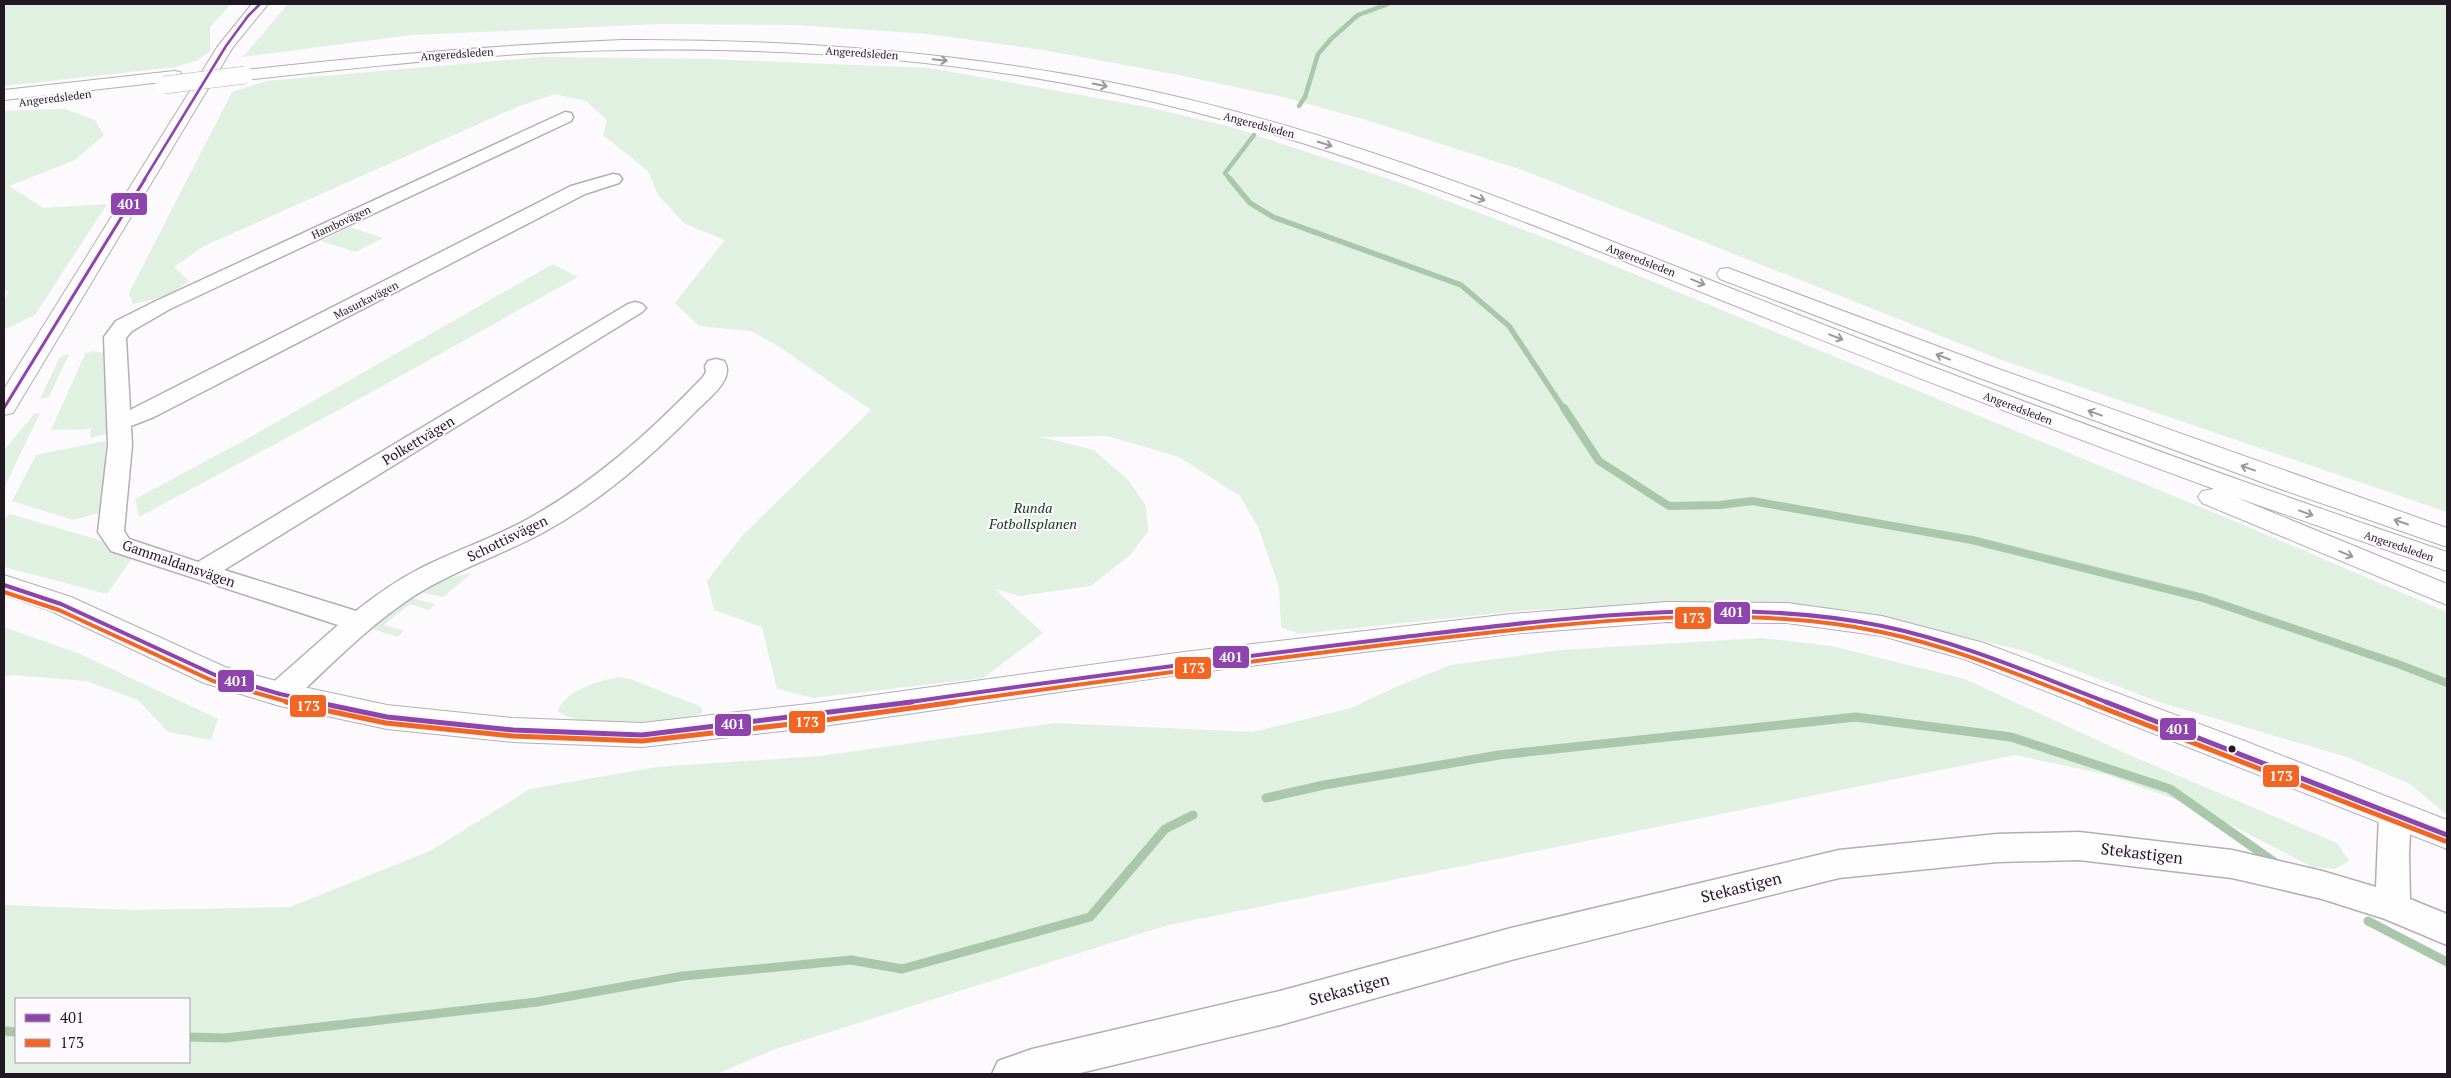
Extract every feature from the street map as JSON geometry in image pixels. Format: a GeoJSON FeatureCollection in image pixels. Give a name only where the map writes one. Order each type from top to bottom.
{"type":"FeatureCollection","features":[{"type":"Feature","properties":{"kind":"main road"},"geometry":{"type":"LineString","coordinates":[[4,408],[226,46],[248,16],[260,4]]}},
{"type":"Feature","properties":{"kind":"main road","name":"Angeredsleden"},"geometry":{"type":"LineString","coordinates":[[4,104],[169,80],[451,44],[643,35],[828,38],[940,47],[1038,60],[1178,87],[1306,121],[1525,196],[1985,372],[2447,538]]}},
{"type":"Feature","properties":{"kind":"main road","name":"Angeredsleden"},"geometry":{"type":"LineString","coordinates":[[246,70],[567,47],[691,45],[763,46],[890,54],[1017,70],[1072,80],[1196,108],[1350,153],[1523,214],[1940,378],[2159,461],[2447,562]]}},
{"type":"Feature","properties":{"kind":"main road","name":"Angeredsleden"},"geometry":{"type":"LineString","coordinates":[[4,95],[169,80]]}},
{"type":"Feature","properties":{"kind":"main road"},"geometry":{"type":"LineString","coordinates":[[1940,378],[2268,522],[2447,595]]}},
{"type":"Feature","properties":{"kind":"main road"},"geometry":{"type":"LineString","coordinates":[[4,585],[61,604],[215,675],[280,694],[397,718],[512,730],[642,734],[817,715],[1194,662],[1502,625],[1668,612],[1787,613],[1882,626],[1973,651],[2232,749],[2447,835]]}},
{"type":"Feature","properties":{"kind":"street","name":"Hambovägen"},"geometry":{"type":"LineString","coordinates":[[118,330],[163,305],[565,117]]}},
{"type":"Feature","properties":{"kind":"street","name":"Masurkavägen"},"geometry":{"type":"LineString","coordinates":[[119,422],[146,412],[578,190],[613,179]]}},
{"type":"Feature","properties":{"kind":"street","name":"Polkettvägen"},"geometry":{"type":"LineString","coordinates":[[201,572],[635,308]]}},
{"type":"Feature","properties":{"kind":"street","name":"Gammaldansvägen"},"geometry":{"type":"LineString","coordinates":[[118,330],[114,347],[120,445],[112,532],[120,545],[360,622]]}},
{"type":"Feature","properties":{"kind":"street","name":"Schottisvägen"},"geometry":{"type":"LineString","coordinates":[[280,694],[360,622],[415,583],[534,527],[595,489],[634,459],[685,409],[713,380],[717,372],[716,366]]}},
{"type":"Feature","properties":{"kind":"street"},"geometry":{"type":"LineString","coordinates":[[2393,907],[2392,854],[2396,816]]}},
{"type":"Feature","properties":{"kind":"street","name":"Stekastigen"},"geometry":{"type":"LineString","coordinates":[[1012,1074],[1032,1067],[1280,1008],[1511,944],[1839,864],[1997,848],[2079,846],[2232,864],[2322,885],[2393,907],[2447,930]]}},
{"type":"Feature","properties":{"kind":"green space"},"geometry":{"type":"Polygon","coordinates":[[[4,4],[231,4],[210,27],[210,51],[198,60],[176,67],[4,86],[4,4]]]}},
{"type":"Feature","properties":{"kind":"green space"},"geometry":{"type":"Polygon","coordinates":[[[288,4],[2447,4],[2447,512],[1999,359],[1525,171],[1373,122],[1283,97],[1179,75],[1043,50],[928,34],[794,25],[660,24],[411,35],[243,57],[288,4]]]}},
{"type":"Feature","properties":{"kind":"green space","name":"Runda Fotbollsplanen"},"geometry":{"type":"Polygon","coordinates":[[[542,57],[709,59],[930,68],[1147,107],[1228,126],[1398,182],[1566,246],[2232,520],[2447,612],[2447,815],[2410,784],[2347,757],[2159,702],[2025,651],[1851,610],[1734,601],[1529,610],[1299,634],[1281,627],[1279,587],[1258,527],[1240,496],[1179,457],[1108,436],[1041,437],[1094,450],[1129,481],[1146,506],[1148,531],[1131,554],[1091,586],[1020,596],[995,589],[1043,633],[983,678],[813,698],[777,689],[762,627],[714,610],[707,581],[743,535],[871,410],[778,346],[751,331],[699,326],[675,303],[725,240],[685,224],[658,195],[648,171],[603,135],[607,120],[586,101],[555,94],[517,107],[204,246],[174,267],[189,281],[168,296],[133,304],[129,293],[232,92],[266,81],[542,57]]]}},
{"type":"Feature","properties":{"kind":"green space"},"geometry":{"type":"Polygon","coordinates":[[[65,109],[95,120],[104,135],[75,160],[9,186],[43,208],[107,204],[35,315],[4,330],[4,302],[8,291],[4,290],[4,111],[65,109]]]}},
{"type":"Feature","properties":{"kind":"green space"},"geometry":{"type":"Polygon","coordinates":[[[350,227],[383,238],[355,252],[321,241],[350,227]]]}},
{"type":"Feature","properties":{"kind":"green space"},"geometry":{"type":"Polygon","coordinates":[[[553,264],[578,277],[368,394],[139,517],[135,499],[247,439],[553,264]]]}},
{"type":"Feature","properties":{"kind":"green space"},"geometry":{"type":"Polygon","coordinates":[[[93,351],[104,353],[106,434],[90,438],[91,428],[51,430],[85,354],[93,351]]]}},
{"type":"Feature","properties":{"kind":"green space"},"geometry":{"type":"Polygon","coordinates":[[[69,354],[49,397],[40,399],[60,357],[69,354]]]}},
{"type":"Feature","properties":{"kind":"green space"},"geometry":{"type":"Polygon","coordinates":[[[40,413],[4,488],[4,450],[34,414],[40,413]]]}},
{"type":"Feature","properties":{"kind":"green space"},"geometry":{"type":"Polygon","coordinates":[[[106,441],[102,512],[73,520],[12,501],[36,455],[106,441]]]}},
{"type":"Feature","properties":{"kind":"green space"},"geometry":{"type":"Polygon","coordinates":[[[10,514],[96,539],[133,557],[107,594],[4,567],[4,519],[10,514]]]}},
{"type":"Feature","properties":{"kind":"green space"},"geometry":{"type":"Polygon","coordinates":[[[472,573],[443,597],[420,592],[445,578],[472,573]]]}},
{"type":"Feature","properties":{"kind":"green space"},"geometry":{"type":"Polygon","coordinates":[[[411,598],[435,604],[429,610],[410,604],[384,625],[404,631],[398,637],[372,629],[411,598]]]}},
{"type":"Feature","properties":{"kind":"green space"},"geometry":{"type":"Polygon","coordinates":[[[4,627],[80,654],[218,719],[211,740],[168,732],[138,700],[86,681],[13,675],[4,676],[4,627]]]}},
{"type":"Feature","properties":{"kind":"green space"},"geometry":{"type":"Polygon","coordinates":[[[1762,638],[1831,646],[1965,679],[2127,754],[2337,843],[2349,861],[2335,869],[2312,867],[2196,807],[2108,775],[2015,755],[1168,925],[773,1050],[717,1074],[4,1074],[4,905],[133,910],[290,907],[430,851],[530,789],[657,767],[820,756],[1056,723],[1253,732],[1351,708],[1398,686],[1451,665],[1561,650],[1762,638]]]}},
{"type":"Feature","properties":{"kind":"green space"},"geometry":{"type":"Polygon","coordinates":[[[619,677],[630,679],[702,707],[702,713],[673,719],[604,722],[567,717],[558,711],[561,704],[575,692],[593,684],[619,677]]]}},
{"type":"Feature","properties":{"kind":"waterway"},"geometry":{"type":"LineString","coordinates":[[1299,106],[1305,97],[1318,54],[1331,39],[1358,15],[1388,4]]}},
{"type":"Feature","properties":{"kind":"waterway"},"geometry":{"type":"LineString","coordinates":[[1231,180],[1225,173],[1254,135]]}},
{"type":"Feature","properties":{"kind":"waterway"},"geometry":{"type":"LineString","coordinates":[[1230,179],[1250,203],[1273,217],[1461,285],[1509,326],[1564,409]]}},
{"type":"Feature","properties":{"kind":"waterway"},"geometry":{"type":"LineString","coordinates":[[1564,408],[1599,461],[1669,506],[1720,505],[1752,501],[1972,540],[2203,598],[2398,664],[2447,683]]}},
{"type":"Feature","properties":{"kind":"waterway"},"geometry":{"type":"LineString","coordinates":[[1266,798],[1324,785],[1499,755],[1856,717],[2011,737],[2170,789],[2277,864]]}},
{"type":"Feature","properties":{"kind":"waterway"},"geometry":{"type":"LineString","coordinates":[[190,1037],[225,1038],[537,1002],[683,976],[851,960],[902,969],[1090,917],[1165,829],[1193,815]]}},
{"type":"Feature","properties":{"kind":"waterway"},"geometry":{"type":"LineString","coordinates":[[2368,921],[2447,962]]}},
{"type":"Feature","properties":{"kind":"waterway"},"geometry":{"type":"LineString","coordinates":[[4,1031],[15,1032]]}},
{"type":"Feature","properties":{"kind":"transit line","name":"401"},"geometry":{"type":"LineString","coordinates":[[4,408],[226,46],[248,16],[260,4]]}},
{"type":"Feature","properties":{"kind":"transit line","name":"401"},"geometry":{"type":"LineString","coordinates":[[4,585],[61,604],[215,675],[280,694],[387,717],[513,730],[642,735],[817,715],[1184,663],[1511,624],[1667,612],[1787,613],[1882,626],[1973,651],[2231,749],[2447,835]]}},
{"type":"Feature","properties":{"kind":"transit line","name":"173"},"geometry":{"type":"LineString","coordinates":[[4,592],[59,610],[213,681],[279,700],[386,723],[513,736],[642,741],[818,721],[1185,669],[1512,630],[1667,618],[1787,619],[1881,632],[1971,657],[2229,755],[2445,841]]}}]}
